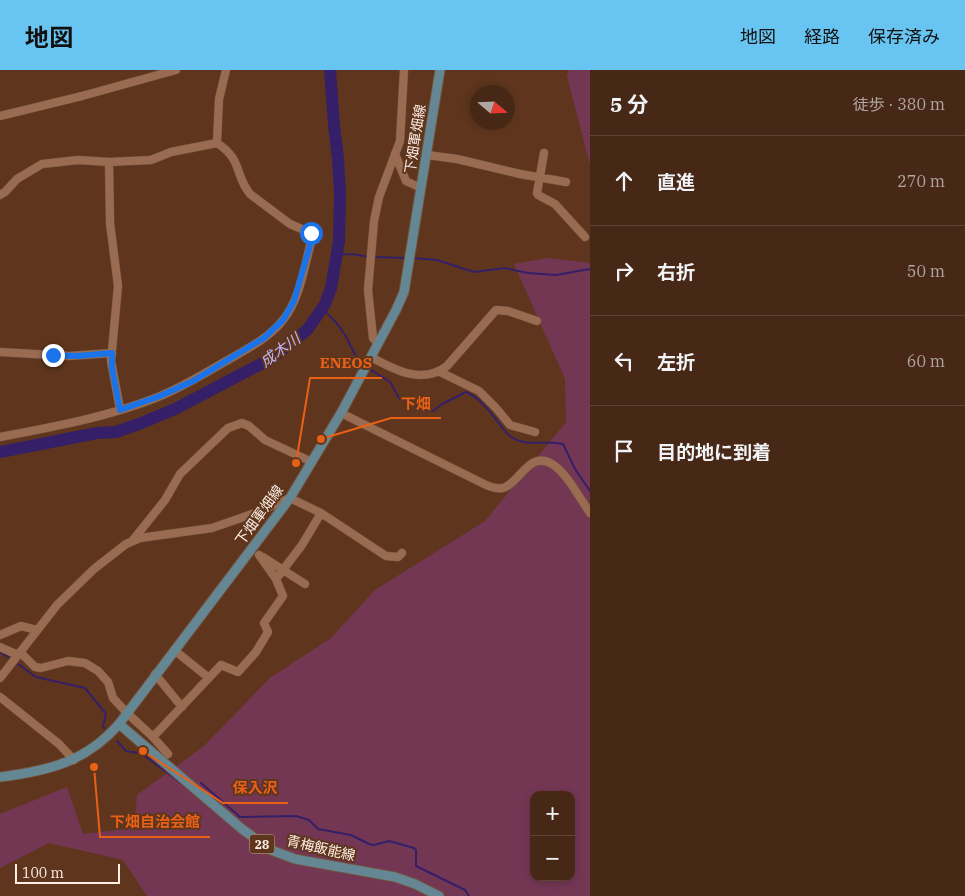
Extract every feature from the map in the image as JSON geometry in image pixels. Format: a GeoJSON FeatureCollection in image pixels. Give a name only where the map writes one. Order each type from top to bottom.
{"type":"FeatureCollection","features":[{"type":"Feature","properties":{"kind":"main road","name":"下畑軍畑線"},"geometry":{"type":"LineString","coordinates":[[0,777],[47,770],[74,760],[94,748],[119,724],[155,674],[255,552],[290,498],[341,413],[404,292],[440,70]]}},
{"type":"Feature","properties":{"kind":"main road","name":"青梅飯能線"},"geometry":{"type":"LineString","coordinates":[[119,724],[242,829],[271,850],[294,859],[395,877],[415,884],[439,896]]}},
{"type":"Feature","properties":{"kind":"street"},"geometry":{"type":"LineString","coordinates":[[0,116],[176,70]]}},
{"type":"Feature","properties":{"kind":"street"},"geometry":{"type":"LineString","coordinates":[[217,143],[219,99],[226,70]]}},
{"type":"Feature","properties":{"kind":"street"},"geometry":{"type":"LineString","coordinates":[[378,344],[372,338],[368,290],[371,249],[379,197],[396,154],[401,133],[404,70]]}},
{"type":"Feature","properties":{"kind":"street"},"geometry":{"type":"LineString","coordinates":[[0,195],[17,179],[42,164],[78,160],[109,162],[151,160],[171,152],[217,143],[232,155],[250,194],[290,224],[311,233],[311,242],[294,301],[283,320],[264,338],[186,384],[154,398],[90,418],[0,437]]}},
{"type":"Feature","properties":{"kind":"street"},"geometry":{"type":"LineString","coordinates":[[544,153],[536,190],[538,195],[555,204],[586,237]]}},
{"type":"Feature","properties":{"kind":"street"},"geometry":{"type":"LineString","coordinates":[[396,154],[406,181],[421,188]]}},
{"type":"Feature","properties":{"kind":"street"},"geometry":{"type":"LineString","coordinates":[[426,155],[457,159],[520,174],[566,182]]}},
{"type":"Feature","properties":{"kind":"street"},"geometry":{"type":"LineString","coordinates":[[109,162],[110,223],[118,286],[112,368],[120,410]]}},
{"type":"Feature","properties":{"kind":"street"},"geometry":{"type":"LineString","coordinates":[[440,372],[496,310],[508,311],[537,321]]}},
{"type":"Feature","properties":{"kind":"street"},"geometry":{"type":"LineString","coordinates":[[0,352],[69,356],[112,353]]}},
{"type":"Feature","properties":{"kind":"street"},"geometry":{"type":"LineString","coordinates":[[371,357],[406,374],[440,372],[478,391],[510,425],[535,432]]}},
{"type":"Feature","properties":{"kind":"street"},"geometry":{"type":"LineString","coordinates":[[341,413],[484,484],[498,488],[509,485],[528,466],[536,462],[553,464],[564,476],[590,513]]}},
{"type":"Feature","properties":{"kind":"street"},"geometry":{"type":"LineString","coordinates":[[132,542],[165,500],[180,474],[228,428],[242,423],[249,426],[265,440],[312,462]]}},
{"type":"Feature","properties":{"kind":"street"},"geometry":{"type":"LineString","coordinates":[[0,678],[57,605],[94,569],[126,544],[140,538],[212,528],[258,512],[290,498],[321,514],[386,556],[398,557],[402,554]]}},
{"type":"Feature","properties":{"kind":"street"},"geometry":{"type":"LineString","coordinates":[[276,579],[302,545],[321,514]]}},
{"type":"Feature","properties":{"kind":"street"},"geometry":{"type":"LineString","coordinates":[[255,552],[305,584]]}},
{"type":"Feature","properties":{"kind":"street"},"geometry":{"type":"LineString","coordinates":[[153,737],[221,665],[238,672],[256,652],[268,632],[264,623],[283,596],[276,579],[255,552]]}},
{"type":"Feature","properties":{"kind":"street"},"geometry":{"type":"LineString","coordinates":[[0,635],[21,626],[37,630]]}},
{"type":"Feature","properties":{"kind":"street"},"geometry":{"type":"LineString","coordinates":[[0,647],[19,653],[35,667],[41,668],[68,661],[85,663],[98,671],[108,682],[113,698],[168,754]]}},
{"type":"Feature","properties":{"kind":"street"},"geometry":{"type":"LineString","coordinates":[[174,650],[209,678]]}},
{"type":"Feature","properties":{"kind":"street"},"geometry":{"type":"LineString","coordinates":[[155,674],[182,707]]}},
{"type":"Feature","properties":{"kind":"street"},"geometry":{"type":"LineString","coordinates":[[0,697],[59,744],[74,760]]}},
{"type":"Feature","properties":{"kind":"shaded area"},"geometry":{"type":"Polygon","coordinates":[[[569,70],[590,70],[590,165],[567,76],[569,70]]]}},
{"type":"Feature","properties":{"kind":"shaded area"},"geometry":{"type":"Polygon","coordinates":[[[548,258],[590,263],[590,896],[147,896],[123,860],[49,843],[0,868],[0,814],[67,787],[83,834],[134,828],[137,795],[204,746],[270,678],[331,638],[375,590],[485,521],[566,422],[565,379],[514,264],[548,258]]]}},
{"type":"Feature","properties":{"kind":"waterway","name":"成木川"},"geometry":{"type":"LineString","coordinates":[[0,452],[97,433],[116,432],[139,424],[175,409],[268,361],[308,329],[325,304],[331,288],[339,241],[340,193],[330,70]]}},
{"type":"Feature","properties":{"kind":"waterway"},"geometry":{"type":"LineString","coordinates":[[336,255],[352,254],[369,257]]}},
{"type":"Feature","properties":{"kind":"waterway"},"geometry":{"type":"LineString","coordinates":[[373,257],[406,258]]}},
{"type":"Feature","properties":{"kind":"waterway"},"geometry":{"type":"LineString","coordinates":[[413,258],[437,260],[474,272],[505,268],[528,273],[556,275],[590,269]]}},
{"type":"Feature","properties":{"kind":"waterway"},"geometry":{"type":"LineString","coordinates":[[322,309],[340,328],[356,356],[364,365]]}},
{"type":"Feature","properties":{"kind":"waterway"},"geometry":{"type":"LineString","coordinates":[[368,368],[390,382],[399,398],[425,411],[433,411],[442,404],[466,392],[482,403],[505,432],[513,438],[531,443],[563,444],[575,469],[590,491]]}},
{"type":"Feature","properties":{"kind":"waterway"},"geometry":{"type":"LineString","coordinates":[[0,652],[8,657]]}},
{"type":"Feature","properties":{"kind":"waterway"},"geometry":{"type":"LineString","coordinates":[[18,664],[36,677],[85,688],[106,714],[104,728]]}},
{"type":"Feature","properties":{"kind":"waterway"},"geometry":{"type":"LineString","coordinates":[[117,741],[126,751],[139,753],[149,759],[193,792]]}},
{"type":"Feature","properties":{"kind":"waterway"},"geometry":{"type":"LineString","coordinates":[[201,783],[240,817],[296,816],[309,820],[318,829],[351,835],[369,844],[374,845],[389,841],[414,848],[416,850],[416,866],[465,890],[469,896]]}},
{"type":"Feature","properties":{"kind":"place","name":"下畑"},"geometry":{"type":"Point","coordinates":[321,439]}},
{"type":"Feature","properties":{"kind":"place","name":"ENEOS"},"geometry":{"type":"Point","coordinates":[296,463]}},
{"type":"Feature","properties":{"kind":"place","name":"保入沢"},"geometry":{"type":"Point","coordinates":[143,751]}},
{"type":"Feature","properties":{"kind":"place","name":"下畑自治会館"},"geometry":{"type":"Point","coordinates":[94,767]}},
{"type":"Feature","properties":{"kind":"route"},"geometry":{"type":"LineString","coordinates":[[53,355],[77,356],[112,353],[111,361],[120,410],[148,401],[193,381],[264,338],[283,320],[294,301],[311,242],[311,233]]}}]}
